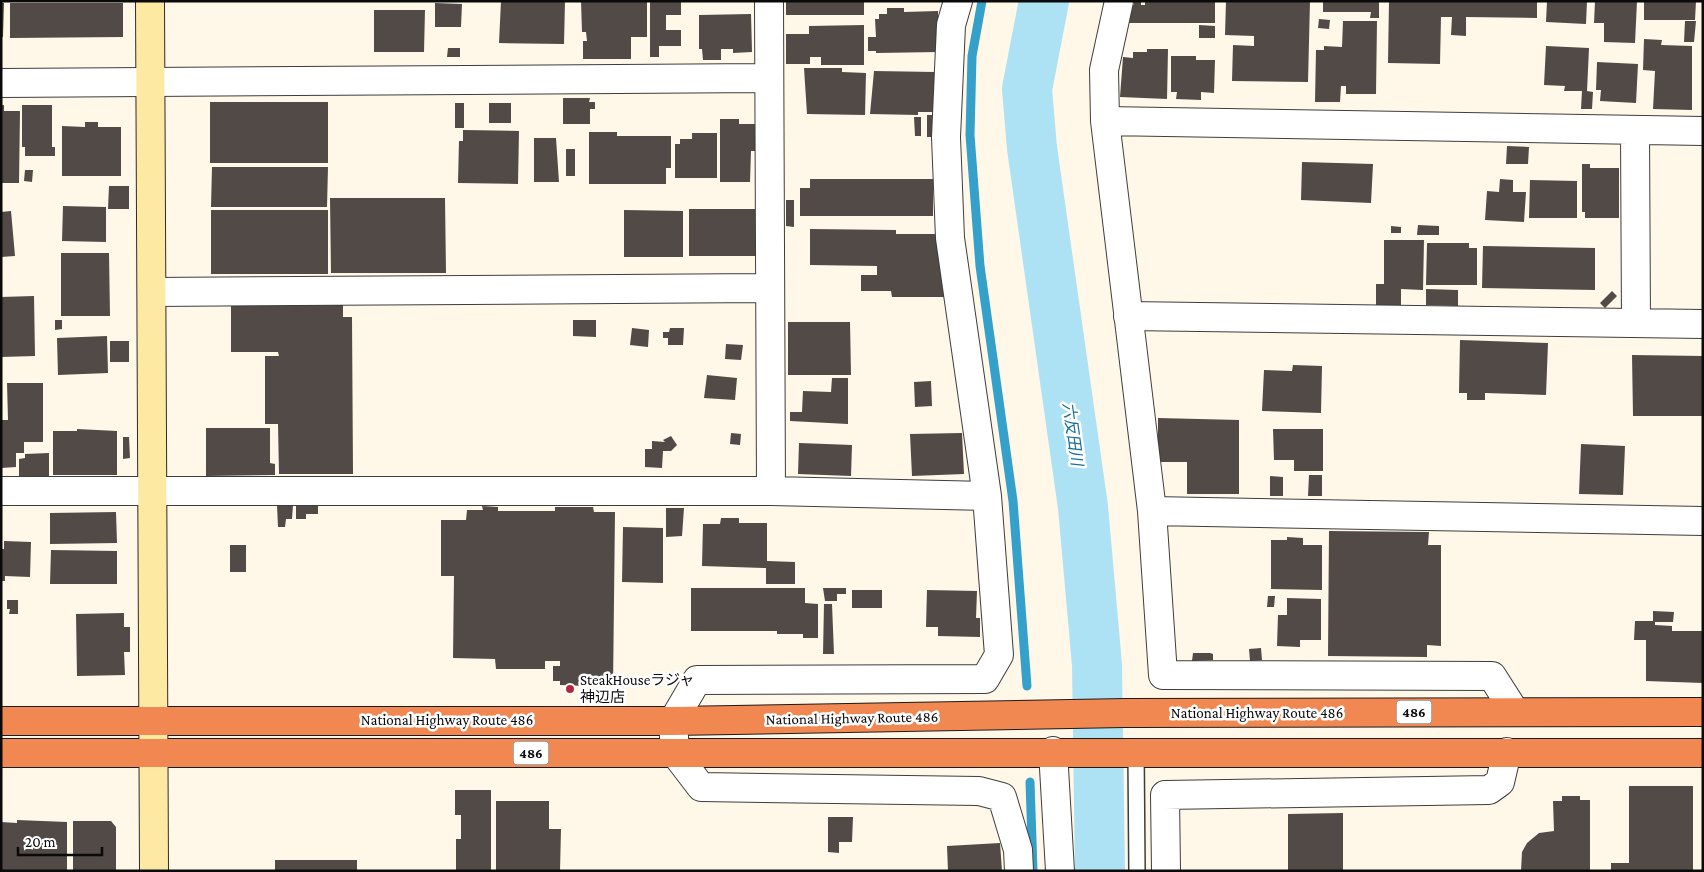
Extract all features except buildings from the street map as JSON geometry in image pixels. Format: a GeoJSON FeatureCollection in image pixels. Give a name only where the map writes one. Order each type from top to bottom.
{"type":"FeatureCollection","features":[{"type":"Feature","properties":{"kind":"highway","name":"National Highway Route 486"},"geometry":{"type":"LineString","coordinates":[[1,721],[673,720],[1125,713],[1703,712]]}},
{"type":"Feature","properties":{"kind":"highway","name":"486"},"geometry":{"type":"LineString","coordinates":[[1,753],[1703,753]]}},
{"type":"Feature","properties":{"kind":"street"},"geometry":{"type":"LineString","coordinates":[[150,1],[154,871]]}},
{"type":"Feature","properties":{"kind":"street"},"geometry":{"type":"LineString","coordinates":[[768,1],[771,491]]}},
{"type":"Feature","properties":{"kind":"street"},"geometry":{"type":"LineString","coordinates":[[958,1],[951,26],[946,137],[950,238],[987,496],[999,655],[985,678],[698,680],[673,720],[674,753],[701,787],[978,791],[1002,797],[1018,850],[1019,871]]}},
{"type":"Feature","properties":{"kind":"street"},"geometry":{"type":"LineString","coordinates":[[1120,1],[1104,70],[1105,122],[1152,511],[1163,675],[1492,676],[1515,712]]}},
{"type":"Feature","properties":{"kind":"street"},"geometry":{"type":"LineString","coordinates":[[1,83],[769,78]]}},
{"type":"Feature","properties":{"kind":"street"},"geometry":{"type":"LineString","coordinates":[[1105,122],[1703,131]]}},
{"type":"Feature","properties":{"kind":"street"},"geometry":{"type":"LineString","coordinates":[[1636,130],[1636,323]]}},
{"type":"Feature","properties":{"kind":"street"},"geometry":{"type":"LineString","coordinates":[[152,292],[770,288]]}},
{"type":"Feature","properties":{"kind":"street"},"geometry":{"type":"LineString","coordinates":[[1128,316],[1703,324]]}},
{"type":"Feature","properties":{"kind":"street"},"geometry":{"type":"LineString","coordinates":[[1,491],[771,491],[987,496]]}},
{"type":"Feature","properties":{"kind":"street"},"geometry":{"type":"LineString","coordinates":[[1152,511],[1703,521]]}},
{"type":"Feature","properties":{"kind":"street"},"geometry":{"type":"LineString","coordinates":[[1057,752],[1060,871]]}},
{"type":"Feature","properties":{"kind":"street"},"geometry":{"type":"LineString","coordinates":[[1166,871],[1165,795],[1489,790],[1500,782],[1507,752]]}},
{"type":"Feature","properties":{"kind":"lane"},"geometry":{"type":"LineString","coordinates":[[1132,752],[1137,871]]}},
{"type":"Feature","properties":{"kind":"waterway"},"geometry":{"type":"LineString","coordinates":[[982,1],[972,56],[970,135],[980,266],[1013,501],[1027,686]]}},
{"type":"Feature","properties":{"kind":"waterway","name":"六反田川"},"geometry":{"type":"LineString","coordinates":[[1044,1],[1027,89],[1032,148],[1083,507],[1097,665],[1100,871]]}},
{"type":"Feature","properties":{"kind":"waterway"},"geometry":{"type":"LineString","coordinates":[[1030,782],[1033,871]]}},
{"type":"Feature","properties":{"kind":"place","name":"SteakHouseラジャ 神辺店"},"geometry":{"type":"Point","coordinates":[570,689]}}]}
